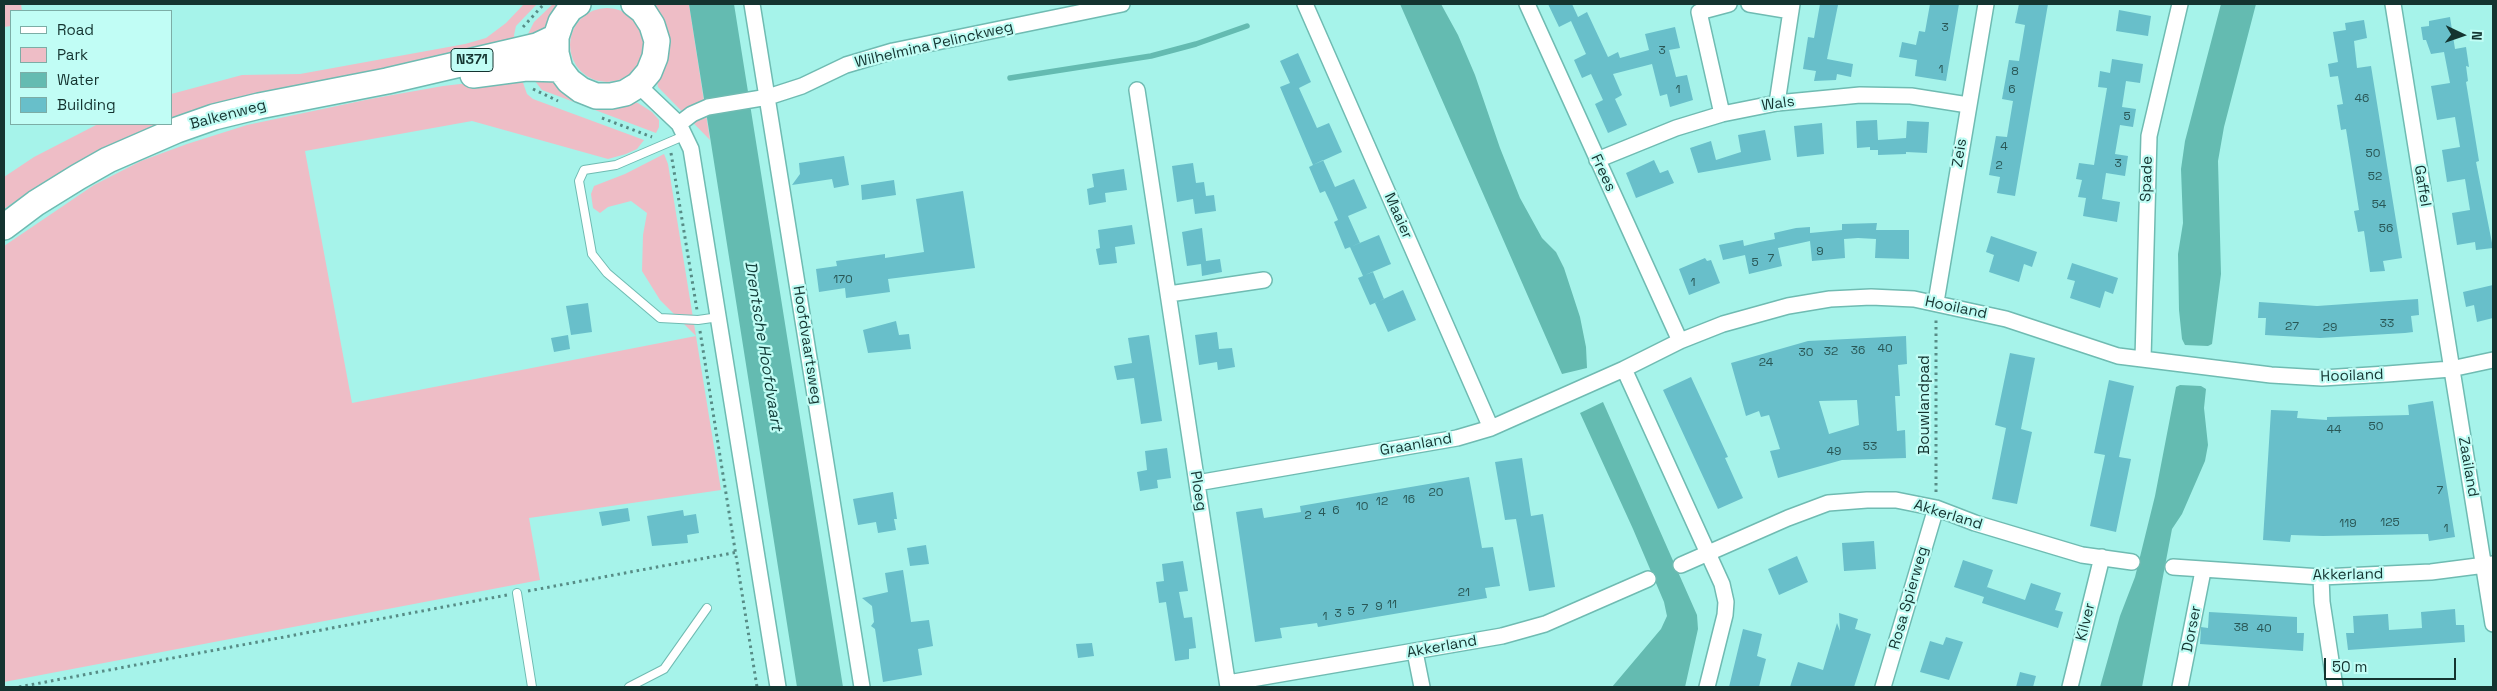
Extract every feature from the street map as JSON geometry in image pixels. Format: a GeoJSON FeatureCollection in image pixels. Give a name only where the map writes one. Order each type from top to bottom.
{"type":"FeatureCollection","features":[{"type":"Feature","properties":{"kind":"main road"},"geometry":{"type":"LineString","coordinates":[[578,4],[570,9],[561,22],[556,37],[556,53],[560,69],[569,81],[581,90],[596,96],[618,95],[638,85],[649,72],[655,57],[656,41],[652,25],[643,11],[634,4]]}},
{"type":"Feature","properties":{"kind":"main road","name":"Balkenweg"},"geometry":{"type":"LineString","coordinates":[[4,227],[36,203],[108,160],[177,130],[214,117],[259,106],[387,81],[537,46],[556,37]]}},
{"type":"Feature","properties":{"kind":"main road","name":"Balkenweg"},"geometry":{"type":"LineString","coordinates":[[387,81],[426,80],[526,68],[560,69]]}},
{"type":"Feature","properties":{"kind":"street","name":"Hoofdvaartsweg"},"geometry":{"type":"LineString","coordinates":[[752,4],[862,687]]}},
{"type":"Feature","properties":{"kind":"street","name":"Wilhelmina Pelinckweg"},"geometry":{"type":"LineString","coordinates":[[683,130],[692,114],[708,107],[768,97],[802,86],[846,65],[893,51],[1122,4]]}},
{"type":"Feature","properties":{"kind":"street","name":"Maaier"},"geometry":{"type":"LineString","coordinates":[[1305,4],[1492,428]]}},
{"type":"Feature","properties":{"kind":"street","name":"Frees"},"geometry":{"type":"LineString","coordinates":[[1527,4],[1680,341]]}},
{"type":"Feature","properties":{"kind":"street"},"geometry":{"type":"LineString","coordinates":[[1722,114],[1699,12],[1728,4]]}},
{"type":"Feature","properties":{"kind":"street"},"geometry":{"type":"LineString","coordinates":[[1748,4],[1791,7],[1777,103]]}},
{"type":"Feature","properties":{"kind":"street","name":"Zeis"},"geometry":{"type":"LineString","coordinates":[[1936,302],[1986,4]]}},
{"type":"Feature","properties":{"kind":"street","name":"Spade"},"geometry":{"type":"LineString","coordinates":[[2143,359],[2149,136],[2180,4]]}},
{"type":"Feature","properties":{"kind":"street","name":"Gaffel"},"geometry":{"type":"LineString","coordinates":[[2393,4],[2451,369]]}},
{"type":"Feature","properties":{"kind":"street"},"geometry":{"type":"LineString","coordinates":[[638,85],[683,130],[695,166],[778,687]]}},
{"type":"Feature","properties":{"kind":"street","name":"Ploeg"},"geometry":{"type":"LineString","coordinates":[[1138,90],[1228,685]]}},
{"type":"Feature","properties":{"kind":"street","name":"Wals"},"geometry":{"type":"LineString","coordinates":[[1597,160],[1676,128],[1722,114],[1777,103],[1860,95],[1910,96],[1968,105]]}},
{"type":"Feature","properties":{"kind":"street"},"geometry":{"type":"LineString","coordinates":[[1169,294],[1264,280]]}},
{"type":"Feature","properties":{"kind":"street","name":"Hooiland"},"geometry":{"type":"LineString","coordinates":[[1624,369],[1680,341],[1758,314],[1830,299],[1871,296],[1936,302],[2006,319],[2118,356],[2271,375],[2322,378],[2451,369],[2493,360]]}},
{"type":"Feature","properties":{"kind":"street"},"geometry":{"type":"LineString","coordinates":[[1624,369],[1722,584],[1726,602],[1725,615],[1707,687]]}},
{"type":"Feature","properties":{"kind":"street","name":"Graanland"},"geometry":{"type":"LineString","coordinates":[[1197,483],[1457,438],[1492,428],[1624,369]]}},
{"type":"Feature","properties":{"kind":"street","name":"Zaailand"},"geometry":{"type":"LineString","coordinates":[[2451,369],[2489,564]]}},
{"type":"Feature","properties":{"kind":"street","name":"Akkerland"},"geometry":{"type":"LineString","coordinates":[[1681,565],[1788,518],[1828,503],[1896,500],[1936,508],[2046,545],[2082,555],[2132,562]]}},
{"type":"Feature","properties":{"kind":"street","name":"Rosa Spierweg"},"geometry":{"type":"LineString","coordinates":[[1883,687],[1936,508]]}},
{"type":"Feature","properties":{"kind":"street","name":"Kilver"},"geometry":{"type":"LineString","coordinates":[[2070,687],[2102,557]]}},
{"type":"Feature","properties":{"kind":"street"},"geometry":{"type":"LineString","coordinates":[[2489,564],[2493,624]]}},
{"type":"Feature","properties":{"kind":"street","name":"Akkerland"},"geometry":{"type":"LineString","coordinates":[[2173,567],[2203,571],[2321,577],[2431,572],[2489,564]]}},
{"type":"Feature","properties":{"kind":"street","name":"Dorser"},"geometry":{"type":"LineString","coordinates":[[2180,687],[2203,571]]}},
{"type":"Feature","properties":{"kind":"street"},"geometry":{"type":"LineString","coordinates":[[2321,577],[2322,602],[2336,687]]}},
{"type":"Feature","properties":{"kind":"street","name":"Akkerland"},"geometry":{"type":"LineString","coordinates":[[1228,685],[1502,636],[1545,624],[1648,580]]}},
{"type":"Feature","properties":{"kind":"street"},"geometry":{"type":"LineString","coordinates":[[1415,652],[1422,687]]}},
{"type":"Feature","properties":{"kind":"lane"},"geometry":{"type":"LineString","coordinates":[[683,130],[616,165],[584,170],[579,181],[592,254],[599,265],[660,318],[698,320],[719,317]]}},
{"type":"Feature","properties":{"kind":"lane"},"geometry":{"type":"LineString","coordinates":[[517,593],[532,687]]}},
{"type":"Feature","properties":{"kind":"lane"},"geometry":{"type":"LineString","coordinates":[[630,687],[664,669],[706,608]]}},
{"type":"Feature","properties":{"kind":"path"},"geometry":{"type":"LineString","coordinates":[[678,192],[757,687]]}},
{"type":"Feature","properties":{"kind":"path","name":"Bouwlandpad"},"geometry":{"type":"LineString","coordinates":[[1936,302],[1936,508]]}},
{"type":"Feature","properties":{"kind":"path"},"geometry":{"type":"LineString","coordinates":[[19,687],[756,549]]}},
{"type":"Feature","properties":{"kind":"green space"},"geometry":{"type":"Polygon","coordinates":[[[4,4],[21,4],[22,10],[10,10],[10,26],[4,27],[4,4]]]}},
{"type":"Feature","properties":{"kind":"green space"},"geometry":{"type":"Polygon","coordinates":[[[524,4],[537,4],[516,26],[515,43],[437,61],[239,97],[172,119],[172,94],[242,75],[300,74],[465,44],[486,38],[506,23],[524,4]]]}},
{"type":"Feature","properties":{"kind":"green space"},"geometry":{"type":"Polygon","coordinates":[[[553,4],[568,4],[545,34],[527,36],[534,22],[553,4]]]}},
{"type":"Feature","properties":{"kind":"green space"},"geometry":{"type":"Polygon","coordinates":[[[643,4],[689,4],[710,140],[658,87],[643,4]]]}},
{"type":"Feature","properties":{"kind":"green space"},"geometry":{"type":"Polygon","coordinates":[[[607,8],[621,11],[633,19],[641,31],[644,45],[641,59],[633,71],[621,79],[607,82],[593,79],[581,71],[573,59],[570,45],[573,31],[581,19],[593,11],[607,8]]]}},
{"type":"Feature","properties":{"kind":"green space"},"geometry":{"type":"Polygon","coordinates":[[[544,75],[638,103],[652,112],[659,120],[659,127],[656,133],[542,90],[534,80],[544,75]]]}},
{"type":"Feature","properties":{"kind":"green space"},"geometry":{"type":"Polygon","coordinates":[[[521,77],[527,94],[533,99],[644,140],[637,149],[608,159],[472,121],[305,151],[352,403],[696,336],[721,490],[529,518],[540,580],[4,682],[4,246],[94,185],[141,161],[187,144],[247,125],[370,99],[443,86],[521,77]]]}},
{"type":"Feature","properties":{"kind":"green space"},"geometry":{"type":"Polygon","coordinates":[[[96,125],[157,125],[112,144],[47,180],[4,209],[4,177],[34,157],[96,125]]]}},
{"type":"Feature","properties":{"kind":"green space"},"geometry":{"type":"Polygon","coordinates":[[[664,154],[668,164],[696,336],[660,300],[642,271],[643,235],[647,213],[631,201],[608,207],[600,213],[593,208],[591,194],[594,186],[625,174],[664,154]]]}},
{"type":"Feature","properties":{"kind":"water","name":"Drentsche Hoofdvaart"},"geometry":{"type":"Polygon","coordinates":[[[689,4],[734,4],[843,687],[797,687],[689,4]]]}},
{"type":"Feature","properties":{"kind":"water"},"geometry":{"type":"Polygon","coordinates":[[[1400,4],[1441,4],[1458,35],[1475,75],[1500,148],[1520,198],[1542,238],[1556,252],[1564,268],[1580,317],[1586,347],[1587,368],[1562,374],[1400,4]]]}},
{"type":"Feature","properties":{"kind":"water"},"geometry":{"type":"Polygon","coordinates":[[[2221,4],[2256,4],[2224,127],[2218,161],[2221,274],[2212,344],[2208,346],[2185,345],[2182,339],[2179,310],[2178,254],[2183,223],[2181,169],[2185,141],[2221,4]]]}},
{"type":"Feature","properties":{"kind":"water"},"geometry":{"type":"Polygon","coordinates":[[[2180,385],[2201,386],[2206,389],[2204,408],[2208,445],[2205,461],[2182,514],[2172,529],[2142,687],[2100,687],[2120,616],[2135,577],[2155,496],[2176,387],[2180,385]]]}},
{"type":"Feature","properties":{"kind":"water"},"geometry":{"type":"Polygon","coordinates":[[[1603,402],[1697,615],[1698,629],[1685,687],[1612,687],[1661,629],[1667,616],[1664,602],[1633,529],[1580,413],[1603,402]]]}},
{"type":"Feature","properties":{"kind":"building"},"geometry":{"type":"Polygon","coordinates":[[[1548,4],[1572,4],[1578,17],[1587,12],[1608,57],[1618,52],[1620,58],[1649,50],[1645,34],[1675,27],[1680,48],[1669,50],[1676,77],[1687,75],[1693,100],[1670,107],[1667,94],[1660,96],[1652,64],[1613,74],[1622,95],[1615,99],[1627,125],[1608,133],[1595,104],[1603,100],[1591,74],[1582,78],[1574,60],[1586,54],[1571,21],[1559,27],[1548,4]]]}},
{"type":"Feature","properties":{"kind":"building"},"geometry":{"type":"Polygon","coordinates":[[[1820,4],[1838,5],[1827,59],[1853,64],[1851,77],[1837,74],[1836,80],[1814,81],[1816,71],[1803,69],[1808,37],[1814,38],[1820,4]]]}},
{"type":"Feature","properties":{"kind":"building"},"geometry":{"type":"Polygon","coordinates":[[[1930,4],[1959,4],[1946,81],[1915,76],[1917,60],[1899,57],[1902,42],[1916,45],[1919,31],[1925,32],[1930,4]]]}},
{"type":"Feature","properties":{"kind":"building"},"geometry":{"type":"Polygon","coordinates":[[[2019,4],[2048,4],[2015,196],[1997,193],[2000,177],[1989,175],[1996,136],[2007,137],[2013,101],[2002,99],[2009,60],[2019,61],[2025,25],[2015,23],[2019,4]]]}},
{"type":"Feature","properties":{"kind":"building"},"geometry":{"type":"Polygon","coordinates":[[[2119,10],[2151,16],[2148,36],[2116,31],[2119,10]]]}},
{"type":"Feature","properties":{"kind":"building"},"geometry":{"type":"Polygon","coordinates":[[[2450,17],[2455,49],[2466,47],[2469,67],[2466,66],[2468,81],[2466,82],[2479,161],[2476,162],[2493,248],[2476,250],[2475,242],[2457,245],[2452,213],[2470,210],[2465,179],[2447,182],[2442,150],[2460,147],[2455,117],[2437,120],[2431,86],[2450,83],[2444,52],[2431,54],[2426,40],[2423,40],[2421,27],[2429,26],[2429,21],[2450,17]]]}},
{"type":"Feature","properties":{"kind":"building"},"geometry":{"type":"Polygon","coordinates":[[[2364,20],[2367,38],[2354,41],[2357,68],[2371,66],[2402,258],[2383,261],[2385,271],[2370,272],[2364,231],[2358,232],[2354,211],[2359,210],[2346,129],[2341,130],[2337,105],[2343,104],[2338,76],[2330,77],[2328,64],[2338,62],[2333,32],[2346,30],[2345,23],[2364,20]]]}},
{"type":"Feature","properties":{"kind":"building"},"geometry":{"type":"Polygon","coordinates":[[[1298,53],[1311,82],[1299,88],[1317,128],[1329,123],[1342,152],[1313,165],[1280,87],[1290,83],[1280,61],[1298,53]]]}},
{"type":"Feature","properties":{"kind":"building"},"geometry":{"type":"Polygon","coordinates":[[[2112,59],[2143,64],[2140,83],[2126,81],[2122,107],[2136,109],[2133,127],[2120,125],[2115,154],[2128,156],[2125,176],[2106,173],[2102,199],[2120,202],[2117,222],[2083,216],[2086,198],[2078,197],[2082,180],[2076,179],[2079,163],[2094,165],[2107,88],[2098,87],[2100,71],[2110,73],[2112,59]]]}},
{"type":"Feature","properties":{"kind":"building"},"geometry":{"type":"Polygon","coordinates":[[[1877,120],[1878,140],[1906,138],[1907,121],[1929,122],[1927,153],[1906,152],[1906,154],[1878,155],[1878,150],[1870,150],[1870,147],[1857,148],[1856,121],[1877,120]]]}},
{"type":"Feature","properties":{"kind":"building"},"geometry":{"type":"Polygon","coordinates":[[[1822,123],[1824,154],[1797,157],[1794,126],[1822,123]]]}},
{"type":"Feature","properties":{"kind":"building"},"geometry":{"type":"Polygon","coordinates":[[[1765,130],[1771,160],[1698,173],[1690,148],[1711,141],[1716,160],[1741,152],[1738,135],[1765,130]]]}},
{"type":"Feature","properties":{"kind":"building"},"geometry":{"type":"Polygon","coordinates":[[[844,156],[849,185],[834,188],[832,179],[792,185],[800,174],[799,163],[844,156]]]}},
{"type":"Feature","properties":{"kind":"building"},"geometry":{"type":"Polygon","coordinates":[[[1323,160],[1335,187],[1354,179],[1367,208],[1348,216],[1360,243],[1345,249],[1334,222],[1338,220],[1332,206],[1325,191],[1320,193],[1309,167],[1323,160]]]}},
{"type":"Feature","properties":{"kind":"building"},"geometry":{"type":"Polygon","coordinates":[[[1654,160],[1660,173],[1668,170],[1674,183],[1636,198],[1626,173],[1654,160]]]}},
{"type":"Feature","properties":{"kind":"building"},"geometry":{"type":"Polygon","coordinates":[[[1193,163],[1196,183],[1204,182],[1206,196],[1214,195],[1216,211],[1195,214],[1193,199],[1177,202],[1172,166],[1193,163]]]}},
{"type":"Feature","properties":{"kind":"building"},"geometry":{"type":"Polygon","coordinates":[[[1124,169],[1127,190],[1105,193],[1106,202],[1089,205],[1087,189],[1094,187],[1092,174],[1124,169]]]}},
{"type":"Feature","properties":{"kind":"building"},"geometry":{"type":"Polygon","coordinates":[[[894,180],[896,195],[862,200],[861,185],[894,180]]]}},
{"type":"Feature","properties":{"kind":"building"},"geometry":{"type":"Polygon","coordinates":[[[963,191],[975,268],[888,279],[890,292],[846,298],[845,288],[819,292],[816,269],[837,266],[836,261],[885,254],[885,258],[924,252],[916,199],[963,191]]]}},
{"type":"Feature","properties":{"kind":"building"},"geometry":{"type":"Polygon","coordinates":[[[1877,223],[1876,230],[1909,230],[1909,259],[1875,258],[1876,239],[1858,238],[1844,239],[1845,258],[1812,261],[1810,241],[1778,248],[1782,266],[1749,274],[1745,255],[1723,260],[1719,245],[1743,240],[1744,246],[1775,239],[1774,233],[1796,228],[1810,227],[1810,233],[1842,230],[1842,224],[1877,223]]]}},
{"type":"Feature","properties":{"kind":"building"},"geometry":{"type":"Polygon","coordinates":[[[1132,225],[1135,244],[1115,247],[1117,263],[1099,265],[1096,249],[1100,248],[1098,230],[1132,225]]]}},
{"type":"Feature","properties":{"kind":"building"},"geometry":{"type":"Polygon","coordinates":[[[1202,228],[1206,261],[1220,259],[1222,272],[1202,276],[1201,264],[1187,266],[1182,232],[1202,228]]]}},
{"type":"Feature","properties":{"kind":"building"},"geometry":{"type":"Polygon","coordinates":[[[1379,235],[1391,264],[1365,275],[1373,272],[1384,299],[1370,305],[1358,278],[1363,276],[1350,247],[1379,235]]]}},
{"type":"Feature","properties":{"kind":"building"},"geometry":{"type":"Polygon","coordinates":[[[1991,236],[2037,252],[2032,267],[2024,264],[2019,282],[1989,272],[1994,255],[1986,252],[1991,236]]]}},
{"type":"Feature","properties":{"kind":"building"},"geometry":{"type":"Polygon","coordinates":[[[1705,258],[1707,261],[1711,260],[1720,283],[1689,295],[1679,269],[1705,258]]]}},
{"type":"Feature","properties":{"kind":"building"},"geometry":{"type":"Polygon","coordinates":[[[2072,263],[2118,278],[2113,294],[2105,291],[2100,308],[2070,298],[2075,281],[2067,279],[2072,263]]]}},
{"type":"Feature","properties":{"kind":"building"},"geometry":{"type":"Polygon","coordinates":[[[2493,285],[2493,318],[2477,322],[2474,305],[2466,307],[2463,292],[2493,285]]]}},
{"type":"Feature","properties":{"kind":"building"},"geometry":{"type":"Polygon","coordinates":[[[1403,290],[1416,320],[1388,332],[1375,303],[1403,290]]]}},
{"type":"Feature","properties":{"kind":"building"},"geometry":{"type":"Polygon","coordinates":[[[2418,299],[2419,315],[2411,316],[2413,332],[2405,333],[2320,338],[2265,335],[2266,318],[2258,318],[2259,302],[2317,306],[2418,299]]]}},
{"type":"Feature","properties":{"kind":"building"},"geometry":{"type":"Polygon","coordinates":[[[588,303],[592,332],[571,335],[566,306],[588,303]]]}},
{"type":"Feature","properties":{"kind":"building"},"geometry":{"type":"Polygon","coordinates":[[[896,321],[899,335],[909,334],[911,349],[868,353],[863,330],[896,321]]]}},
{"type":"Feature","properties":{"kind":"building"},"geometry":{"type":"Polygon","coordinates":[[[1217,332],[1219,349],[1232,348],[1235,367],[1218,370],[1217,362],[1199,365],[1195,335],[1217,332]]]}},
{"type":"Feature","properties":{"kind":"building"},"geometry":{"type":"Polygon","coordinates":[[[568,335],[570,349],[554,352],[551,338],[568,335]]]}},
{"type":"Feature","properties":{"kind":"building"},"geometry":{"type":"Polygon","coordinates":[[[1149,335],[1162,421],[1141,424],[1134,378],[1117,380],[1114,366],[1132,363],[1128,338],[1149,335]]]}},
{"type":"Feature","properties":{"kind":"building"},"geometry":{"type":"Polygon","coordinates":[[[1906,336],[1907,364],[1898,365],[1900,396],[1895,396],[1897,431],[1905,430],[1906,458],[1842,460],[1778,478],[1770,451],[1780,449],[1769,415],[1761,417],[1759,411],[1746,416],[1731,363],[1808,341],[1906,336]],[[1857,400],[1819,401],[1829,434],[1859,425],[1857,400]]]}},
{"type":"Feature","properties":{"kind":"building"},"geometry":{"type":"Polygon","coordinates":[[[2010,353],[2035,358],[2021,429],[2032,432],[2017,504],[1992,499],[2006,428],[1995,425],[2010,353]]]}},
{"type":"Feature","properties":{"kind":"building"},"geometry":{"type":"Polygon","coordinates":[[[1691,377],[1728,457],[1725,458],[1743,498],[1718,509],[1663,390],[1691,377]]]}},
{"type":"Feature","properties":{"kind":"building"},"geometry":{"type":"Polygon","coordinates":[[[2109,380],[2134,386],[2119,457],[2131,459],[2116,532],[2090,526],[2105,455],[2094,453],[2109,380]]]}},
{"type":"Feature","properties":{"kind":"building"},"geometry":{"type":"Polygon","coordinates":[[[2433,401],[2455,537],[2429,541],[2428,534],[2291,535],[2290,542],[2263,540],[2271,410],[2298,411],[2297,418],[2327,420],[2327,417],[2409,415],[2408,405],[2433,401]]]}},
{"type":"Feature","properties":{"kind":"building"},"geometry":{"type":"Polygon","coordinates":[[[1167,448],[1171,478],[1157,480],[1158,488],[1140,491],[1137,472],[1147,470],[1145,451],[1167,448]]]}},
{"type":"Feature","properties":{"kind":"building"},"geometry":{"type":"Polygon","coordinates":[[[1522,458],[1531,516],[1543,514],[1555,587],[1529,591],[1516,519],[1505,520],[1495,462],[1522,458]]]}},
{"type":"Feature","properties":{"kind":"building"},"geometry":{"type":"Polygon","coordinates":[[[1469,477],[1482,548],[1493,547],[1500,586],[1485,588],[1487,598],[1318,627],[1317,623],[1280,628],[1282,638],[1255,642],[1236,512],[1262,508],[1264,518],[1301,512],[1300,506],[1469,477]]]}},
{"type":"Feature","properties":{"kind":"building"},"geometry":{"type":"Polygon","coordinates":[[[893,492],[897,519],[894,519],[896,530],[878,533],[876,522],[858,525],[853,499],[893,492]]]}},
{"type":"Feature","properties":{"kind":"building"},"geometry":{"type":"Polygon","coordinates":[[[628,508],[630,521],[602,526],[599,512],[628,508]]]}},
{"type":"Feature","properties":{"kind":"building"},"geometry":{"type":"Polygon","coordinates":[[[683,510],[684,516],[696,514],[699,533],[687,535],[688,543],[652,546],[647,516],[683,510]]]}},
{"type":"Feature","properties":{"kind":"building"},"geometry":{"type":"Polygon","coordinates":[[[1874,541],[1876,569],[1844,571],[1842,543],[1874,541]]]}},
{"type":"Feature","properties":{"kind":"building"},"geometry":{"type":"Polygon","coordinates":[[[926,545],[929,564],[910,566],[907,548],[926,545]]]}},
{"type":"Feature","properties":{"kind":"building"},"geometry":{"type":"Polygon","coordinates":[[[1797,556],[1808,582],[1779,595],[1768,569],[1797,556]]]}},
{"type":"Feature","properties":{"kind":"building"},"geometry":{"type":"Polygon","coordinates":[[[1963,560],[1993,570],[1987,587],[2025,600],[2031,583],[2061,593],[2055,610],[2063,612],[2058,628],[1982,603],[1984,597],[1954,587],[1963,560]]]}},
{"type":"Feature","properties":{"kind":"building"},"geometry":{"type":"Polygon","coordinates":[[[1183,561],[1188,591],[1179,592],[1184,618],[1192,617],[1196,648],[1189,649],[1189,659],[1175,661],[1166,602],[1159,603],[1156,582],[1164,581],[1162,564],[1183,561]]]}},
{"type":"Feature","properties":{"kind":"building"},"geometry":{"type":"Polygon","coordinates":[[[903,570],[911,622],[929,620],[933,646],[918,649],[922,675],[883,682],[875,629],[871,626],[874,622],[872,606],[862,598],[888,592],[885,573],[903,570]]]}},
{"type":"Feature","properties":{"kind":"building"},"geometry":{"type":"Polygon","coordinates":[[[2455,609],[2456,625],[2464,625],[2465,642],[2348,650],[2346,633],[2354,633],[2353,616],[2388,614],[2389,630],[2422,628],[2421,612],[2455,609]]]}},
{"type":"Feature","properties":{"kind":"building"},"geometry":{"type":"Polygon","coordinates":[[[2209,612],[2297,617],[2297,633],[2304,633],[2303,651],[2200,644],[2201,627],[2208,628],[2209,612]]]}},
{"type":"Feature","properties":{"kind":"building"},"geometry":{"type":"Polygon","coordinates":[[[1839,613],[1858,619],[1855,629],[1871,634],[1854,687],[1790,687],[1798,662],[1823,670],[1837,623],[1840,631],[1839,613]]]}},
{"type":"Feature","properties":{"kind":"building"},"geometry":{"type":"Polygon","coordinates":[[[1743,629],[1762,634],[1757,656],[1766,659],[1759,687],[1729,687],[1743,629]]]}},
{"type":"Feature","properties":{"kind":"building"},"geometry":{"type":"Polygon","coordinates":[[[1946,637],[1963,642],[1949,680],[1920,672],[1930,641],[1943,645],[1946,637]]]}},
{"type":"Feature","properties":{"kind":"building"},"geometry":{"type":"Polygon","coordinates":[[[1092,643],[1094,656],[1078,658],[1076,644],[1092,643]]]}},
{"type":"Feature","properties":{"kind":"building"},"geometry":{"type":"Polygon","coordinates":[[[2020,672],[2036,676],[2033,687],[2016,687],[2020,672]]]}},
{"type":"Feature","properties":{"kind":"waterway"},"geometry":{"type":"LineString","coordinates":[[1010,78],[1151,56],[1196,44],[1247,26]]}}]}
